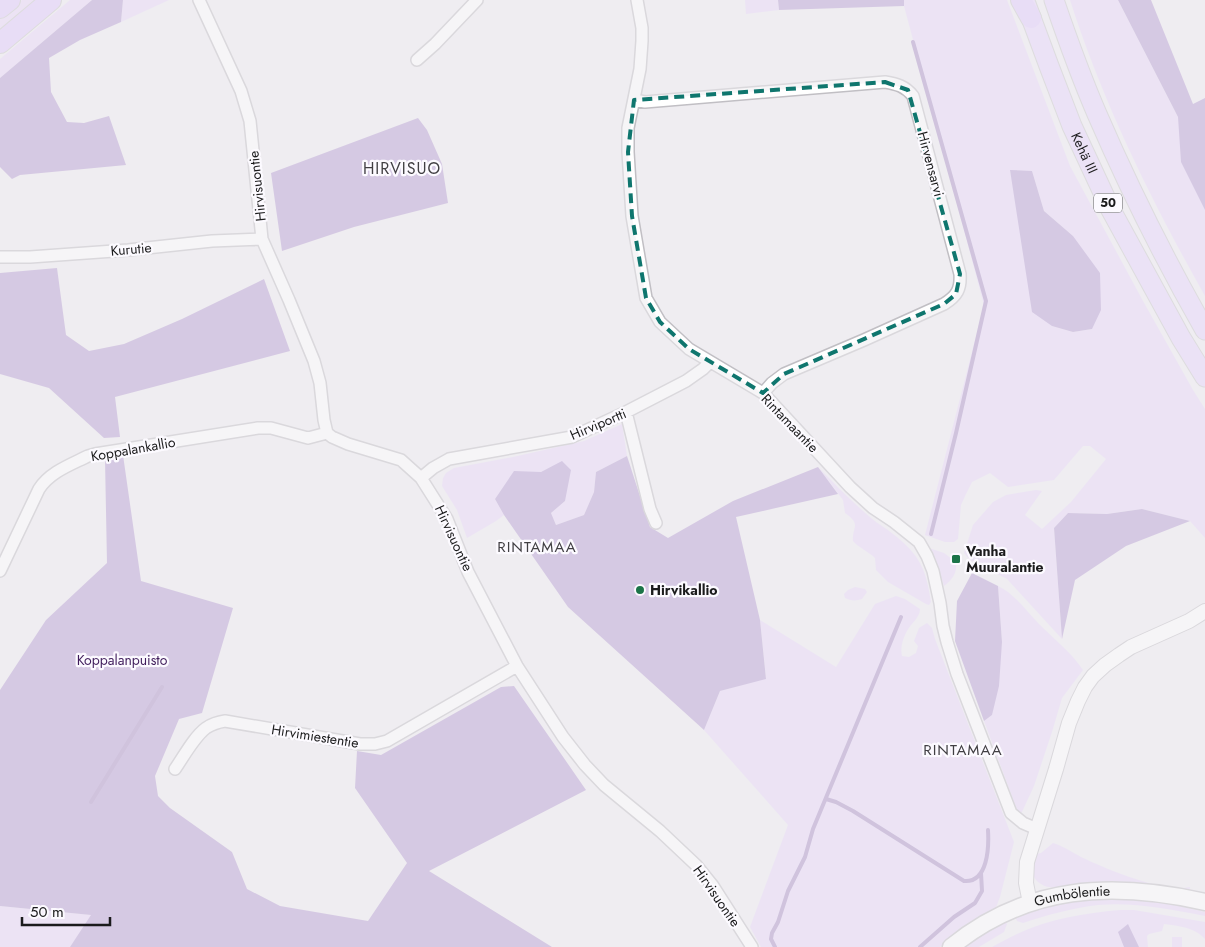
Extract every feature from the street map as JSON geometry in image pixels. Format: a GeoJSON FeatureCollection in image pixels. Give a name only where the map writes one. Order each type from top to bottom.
{"type":"FeatureCollection","features":[{"type":"Feature","properties":{"kind":"highway"},"geometry":{"type":"LineString","coordinates":[[0,8],[10,0]]}},
{"type":"Feature","properties":{"kind":"highway"},"geometry":{"type":"LineString","coordinates":[[0,43],[51,0]]}},
{"type":"Feature","properties":{"kind":"highway","name":"Kehä III"},"geometry":{"type":"LineString","coordinates":[[1054,0],[1097,114],[1136,200],[1205,330]]}},
{"type":"Feature","properties":{"kind":"highway","name":"Kehä III"},"geometry":{"type":"LineString","coordinates":[[1026,6],[1072,126],[1111,210],[1172,322],[1205,377]]}},
{"type":"Feature","properties":{"kind":"main road","name":"Gumbölentie"},"geometry":{"type":"LineString","coordinates":[[951,947],[965,935],[1006,912],[1030,902],[1059,896],[1116,890],[1147,892],[1205,902]]}},
{"type":"Feature","properties":{"kind":"street","name":"Hirvisuontie"},"geometry":{"type":"LineString","coordinates":[[199,0],[241,90],[250,121],[262,240],[314,361],[320,382],[327,433],[348,444],[401,460],[422,478],[447,518],[468,572],[517,666],[563,737],[584,765],[604,785],[696,865],[752,947]]}},
{"type":"Feature","properties":{"kind":"street"},"geometry":{"type":"LineString","coordinates":[[417,60],[477,0]]}},
{"type":"Feature","properties":{"kind":"street","name":"Rintamaantie"},"geometry":{"type":"LineString","coordinates":[[637,0],[642,28],[642,41],[640,69],[628,128],[628,152],[632,216],[646,298],[660,322],[689,349],[763,393],[850,487],[873,508],[918,542],[927,556],[933,571],[943,626],[957,674],[1011,813],[1023,823],[1037,829]]}},
{"type":"Feature","properties":{"kind":"street","name":"Hirvensarvi"},"geometry":{"type":"LineString","coordinates":[[634,100],[645,102],[885,82],[897,84],[908,90],[913,96],[960,274],[961,283],[956,294],[952,300],[944,304],[784,374],[763,393]]}},
{"type":"Feature","properties":{"kind":"street","name":"Kurutie"},"geometry":{"type":"LineString","coordinates":[[0,257],[30,258],[212,241],[262,240]]}},
{"type":"Feature","properties":{"kind":"street","name":"Hirviportti"},"geometry":{"type":"LineString","coordinates":[[422,478],[433,468],[450,459],[572,436],[626,412],[686,381],[710,362]]}},
{"type":"Feature","properties":{"kind":"street"},"geometry":{"type":"LineString","coordinates":[[626,412],[650,509],[656,523]]}},
{"type":"Feature","properties":{"kind":"street","name":"Koppalankallio"},"geometry":{"type":"LineString","coordinates":[[0,571],[43,482],[50,476],[88,456],[258,428],[271,428],[308,438],[327,433]]}},
{"type":"Feature","properties":{"kind":"street"},"geometry":{"type":"LineString","coordinates":[[1030,902],[1026,883],[1027,862],[1069,723],[1085,687],[1104,665],[1131,647],[1183,624],[1205,611]]}},
{"type":"Feature","properties":{"kind":"street","name":"Hirvimiestentie"},"geometry":{"type":"LineString","coordinates":[[175,769],[199,735],[216,723],[225,721],[360,744],[375,744],[387,741],[517,666]]}},
{"type":"Feature","properties":{"kind":"highlighted area"},"geometry":{"type":"Polygon","coordinates":[[[885,82],[908,90],[960,274],[956,294],[944,304],[784,374],[763,393],[710,362],[689,349],[660,322],[646,298],[632,216],[628,152],[634,100],[885,82]]]}},
{"type":"Feature","properties":{"kind":"shaded area"},"geometry":{"type":"Polygon","coordinates":[[[22,0],[35,0],[0,31],[0,19],[22,0]]]}},
{"type":"Feature","properties":{"kind":"shaded area"},"geometry":{"type":"Polygon","coordinates":[[[70,0],[92,0],[0,78],[0,59],[70,0]]]}},
{"type":"Feature","properties":{"kind":"shaded area"},"geometry":{"type":"Polygon","coordinates":[[[123,0],[169,0],[121,22],[123,0]]]}},
{"type":"Feature","properties":{"kind":"shaded area"},"geometry":{"type":"Polygon","coordinates":[[[745,0],[778,0],[779,10],[746,14],[745,0]]]}},
{"type":"Feature","properties":{"kind":"shaded area"},"geometry":{"type":"Polygon","coordinates":[[[904,0],[1007,0],[1070,166],[1143,301],[1205,409],[1205,538],[1190,521],[1142,509],[1107,514],[1068,513],[1054,528],[1062,639],[1007,579],[970,560],[964,553],[973,525],[993,502],[1006,495],[1036,490],[1042,491],[1025,515],[1042,529],[1071,502],[1106,459],[1090,446],[1083,446],[1054,480],[1008,487],[990,473],[972,482],[961,505],[958,539],[954,542],[945,542],[925,535],[984,305],[904,6],[904,0]],[[1010,171],[1052,326],[1073,332],[1092,329],[1073,236],[1044,211],[1032,171],[1010,171]]]}},
{"type":"Feature","properties":{"kind":"shaded area"},"geometry":{"type":"Polygon","coordinates":[[[1070,0],[1118,0],[1178,117],[1205,98],[1205,296],[1166,225],[1113,114],[1070,0]]]}},
{"type":"Feature","properties":{"kind":"shaded area"},"geometry":{"type":"Polygon","coordinates":[[[622,424],[627,456],[596,472],[594,492],[584,515],[556,525],[551,513],[565,501],[562,462],[541,472],[514,472],[495,499],[504,515],[467,538],[457,510],[442,486],[446,473],[454,468],[584,441],[622,424]]]}},
{"type":"Feature","properties":{"kind":"shaded area"},"geometry":{"type":"Polygon","coordinates":[[[818,467],[857,506],[902,542],[916,556],[927,580],[931,602],[929,605],[888,582],[876,570],[875,558],[853,541],[855,523],[845,513],[843,500],[818,467]]]}},
{"type":"Feature","properties":{"kind":"shaded area"},"geometry":{"type":"Polygon","coordinates":[[[929,548],[944,553],[956,562],[954,576],[944,586],[936,562],[929,548]]]}},
{"type":"Feature","properties":{"kind":"shaded area"},"geometry":{"type":"Polygon","coordinates":[[[998,586],[1015,598],[1068,651],[1083,670],[1062,698],[1034,786],[1021,814],[1017,810],[984,721],[992,715],[1002,642],[998,586]]]}},
{"type":"Feature","properties":{"kind":"shaded area"},"geometry":{"type":"Polygon","coordinates":[[[855,587],[865,589],[867,592],[862,599],[849,600],[845,598],[844,594],[855,587]]]}},
{"type":"Feature","properties":{"kind":"shaded area"},"geometry":{"type":"Polygon","coordinates":[[[896,596],[905,599],[920,609],[919,615],[904,637],[902,656],[909,657],[916,653],[918,646],[914,641],[919,628],[927,623],[932,628],[1014,842],[995,910],[940,947],[761,947],[750,927],[788,825],[704,730],[720,691],[766,678],[760,620],[836,667],[875,604],[896,596]]]}},
{"type":"Feature","properties":{"kind":"shaded area"},"geometry":{"type":"Polygon","coordinates":[[[1053,843],[1092,862],[1135,879],[1165,887],[1190,887],[1189,892],[1122,884],[1082,884],[1056,888],[1046,886],[1035,878],[1033,866],[1036,854],[1041,853],[1053,843]]]}},
{"type":"Feature","properties":{"kind":"shaded area"},"geometry":{"type":"Polygon","coordinates":[[[1098,898],[1147,899],[1205,912],[1205,916],[1152,907],[1111,904],[1069,910],[1023,923],[1017,921],[1015,916],[1056,905],[1098,898]]]}},
{"type":"Feature","properties":{"kind":"shaded area"},"geometry":{"type":"Polygon","coordinates":[[[0,906],[92,915],[70,947],[0,947],[0,906]]]}},
{"type":"Feature","properties":{"kind":"shaded area"},"geometry":{"type":"Polygon","coordinates":[[[1134,910],[1205,922],[1205,939],[1190,929],[1164,924],[1162,931],[1147,936],[1148,947],[992,947],[1029,929],[1054,921],[1080,915],[1134,910]]]}},
{"type":"Feature","properties":{"kind":"shaded area"},"geometry":{"type":"Polygon","coordinates":[[[1005,921],[1007,924],[1004,932],[979,947],[960,947],[1005,921]]]}},
{"type":"Feature","properties":{"kind":"shaded area"},"geometry":{"type":"Polygon","coordinates":[[[1172,937],[1182,937],[1182,947],[1172,947],[1172,937]]]}},
{"type":"Feature","properties":{"kind":"green space"},"geometry":{"type":"Polygon","coordinates":[[[92,0],[123,0],[121,22],[80,40],[49,58],[51,92],[67,122],[84,123],[109,116],[126,165],[20,175],[12,179],[0,167],[0,78],[92,0]]]}},
{"type":"Feature","properties":{"kind":"green space"},"geometry":{"type":"Polygon","coordinates":[[[778,0],[904,0],[904,6],[779,10],[778,0]]]}},
{"type":"Feature","properties":{"kind":"green space"},"geometry":{"type":"Polygon","coordinates":[[[1118,0],[1151,0],[1193,104],[1205,98],[1205,210],[1181,162],[1178,117],[1118,0]]]}},
{"type":"Feature","properties":{"kind":"green space"},"geometry":{"type":"Polygon","coordinates":[[[418,118],[427,130],[442,164],[448,203],[354,227],[282,251],[271,173],[418,118]]]}},
{"type":"Feature","properties":{"kind":"green space"},"geometry":{"type":"Polygon","coordinates":[[[1010,170],[1032,171],[1044,211],[1073,236],[1100,273],[1101,310],[1092,329],[1073,332],[1052,326],[1032,312],[1010,170]]]}},
{"type":"Feature","properties":{"kind":"green space"},"geometry":{"type":"Polygon","coordinates":[[[57,268],[66,335],[89,351],[124,344],[182,319],[264,279],[290,351],[115,397],[120,437],[104,438],[49,388],[0,374],[0,273],[57,268]]]}},
{"type":"Feature","properties":{"kind":"green space","name":"Koppalanpuisto"},"geometry":{"type":"Polygon","coordinates":[[[123,455],[141,581],[233,608],[202,713],[179,719],[155,776],[158,796],[170,808],[232,852],[247,889],[280,906],[368,921],[407,863],[355,788],[357,751],[381,755],[501,687],[514,686],[586,790],[429,871],[552,947],[70,947],[91,915],[0,906],[0,690],[46,620],[107,563],[105,459],[123,455]]]}},
{"type":"Feature","properties":{"kind":"green space"},"geometry":{"type":"Polygon","coordinates":[[[627,456],[650,527],[668,538],[733,501],[818,467],[838,494],[736,517],[760,620],[766,679],[720,691],[704,730],[568,607],[504,515],[495,499],[514,471],[541,472],[562,461],[571,470],[565,501],[551,513],[556,525],[584,515],[594,492],[596,472],[627,456]]]}},
{"type":"Feature","properties":{"kind":"green space"},"geometry":{"type":"Polygon","coordinates":[[[1142,509],[1190,521],[1126,546],[1075,580],[1062,639],[1054,528],[1068,513],[1107,514],[1142,509]]]}},
{"type":"Feature","properties":{"kind":"green space"},"geometry":{"type":"Polygon","coordinates":[[[972,573],[998,586],[1002,642],[999,686],[992,715],[984,721],[955,641],[957,601],[972,573]]]}},
{"type":"Feature","properties":{"kind":"green space"},"geometry":{"type":"Polygon","coordinates":[[[1128,924],[1139,947],[1124,947],[1118,932],[1128,924]]]}},
{"type":"Feature","properties":{"kind":"waterway"},"geometry":{"type":"LineString","coordinates":[[913,42],[986,301],[931,534]]}},
{"type":"Feature","properties":{"kind":"waterway"},"geometry":{"type":"LineString","coordinates":[[775,947],[771,939],[772,933],[778,922],[788,891],[805,857],[813,829],[901,617]]}},
{"type":"Feature","properties":{"kind":"waterway"},"geometry":{"type":"LineString","coordinates":[[91,802],[162,687]]}},
{"type":"Feature","properties":{"kind":"waterway"},"geometry":{"type":"LineString","coordinates":[[826,799],[853,811],[964,881],[972,880],[982,870],[987,854],[988,830]]}},
{"type":"Feature","properties":{"kind":"waterway"},"geometry":{"type":"LineString","coordinates":[[920,947],[954,917],[975,903],[982,891],[981,873]]}},
{"type":"Feature","properties":{"kind":"place","name":"Vanha Muuralantie"},"geometry":{"type":"Point","coordinates":[956,559]}},
{"type":"Feature","properties":{"kind":"place","name":"Hirvikallio"},"geometry":{"type":"Point","coordinates":[640,590]}},
{"type":"Feature","properties":{"kind":"district","name":"HIRVISUO"},"geometry":{"type":"Point","coordinates":[402,168]}},
{"type":"Feature","properties":{"kind":"district","name":"RINTAMAA"},"geometry":{"type":"Point","coordinates":[537,547]}},
{"type":"Feature","properties":{"kind":"district","name":"RINTAMAA"},"geometry":{"type":"Point","coordinates":[963,750]}}]}
